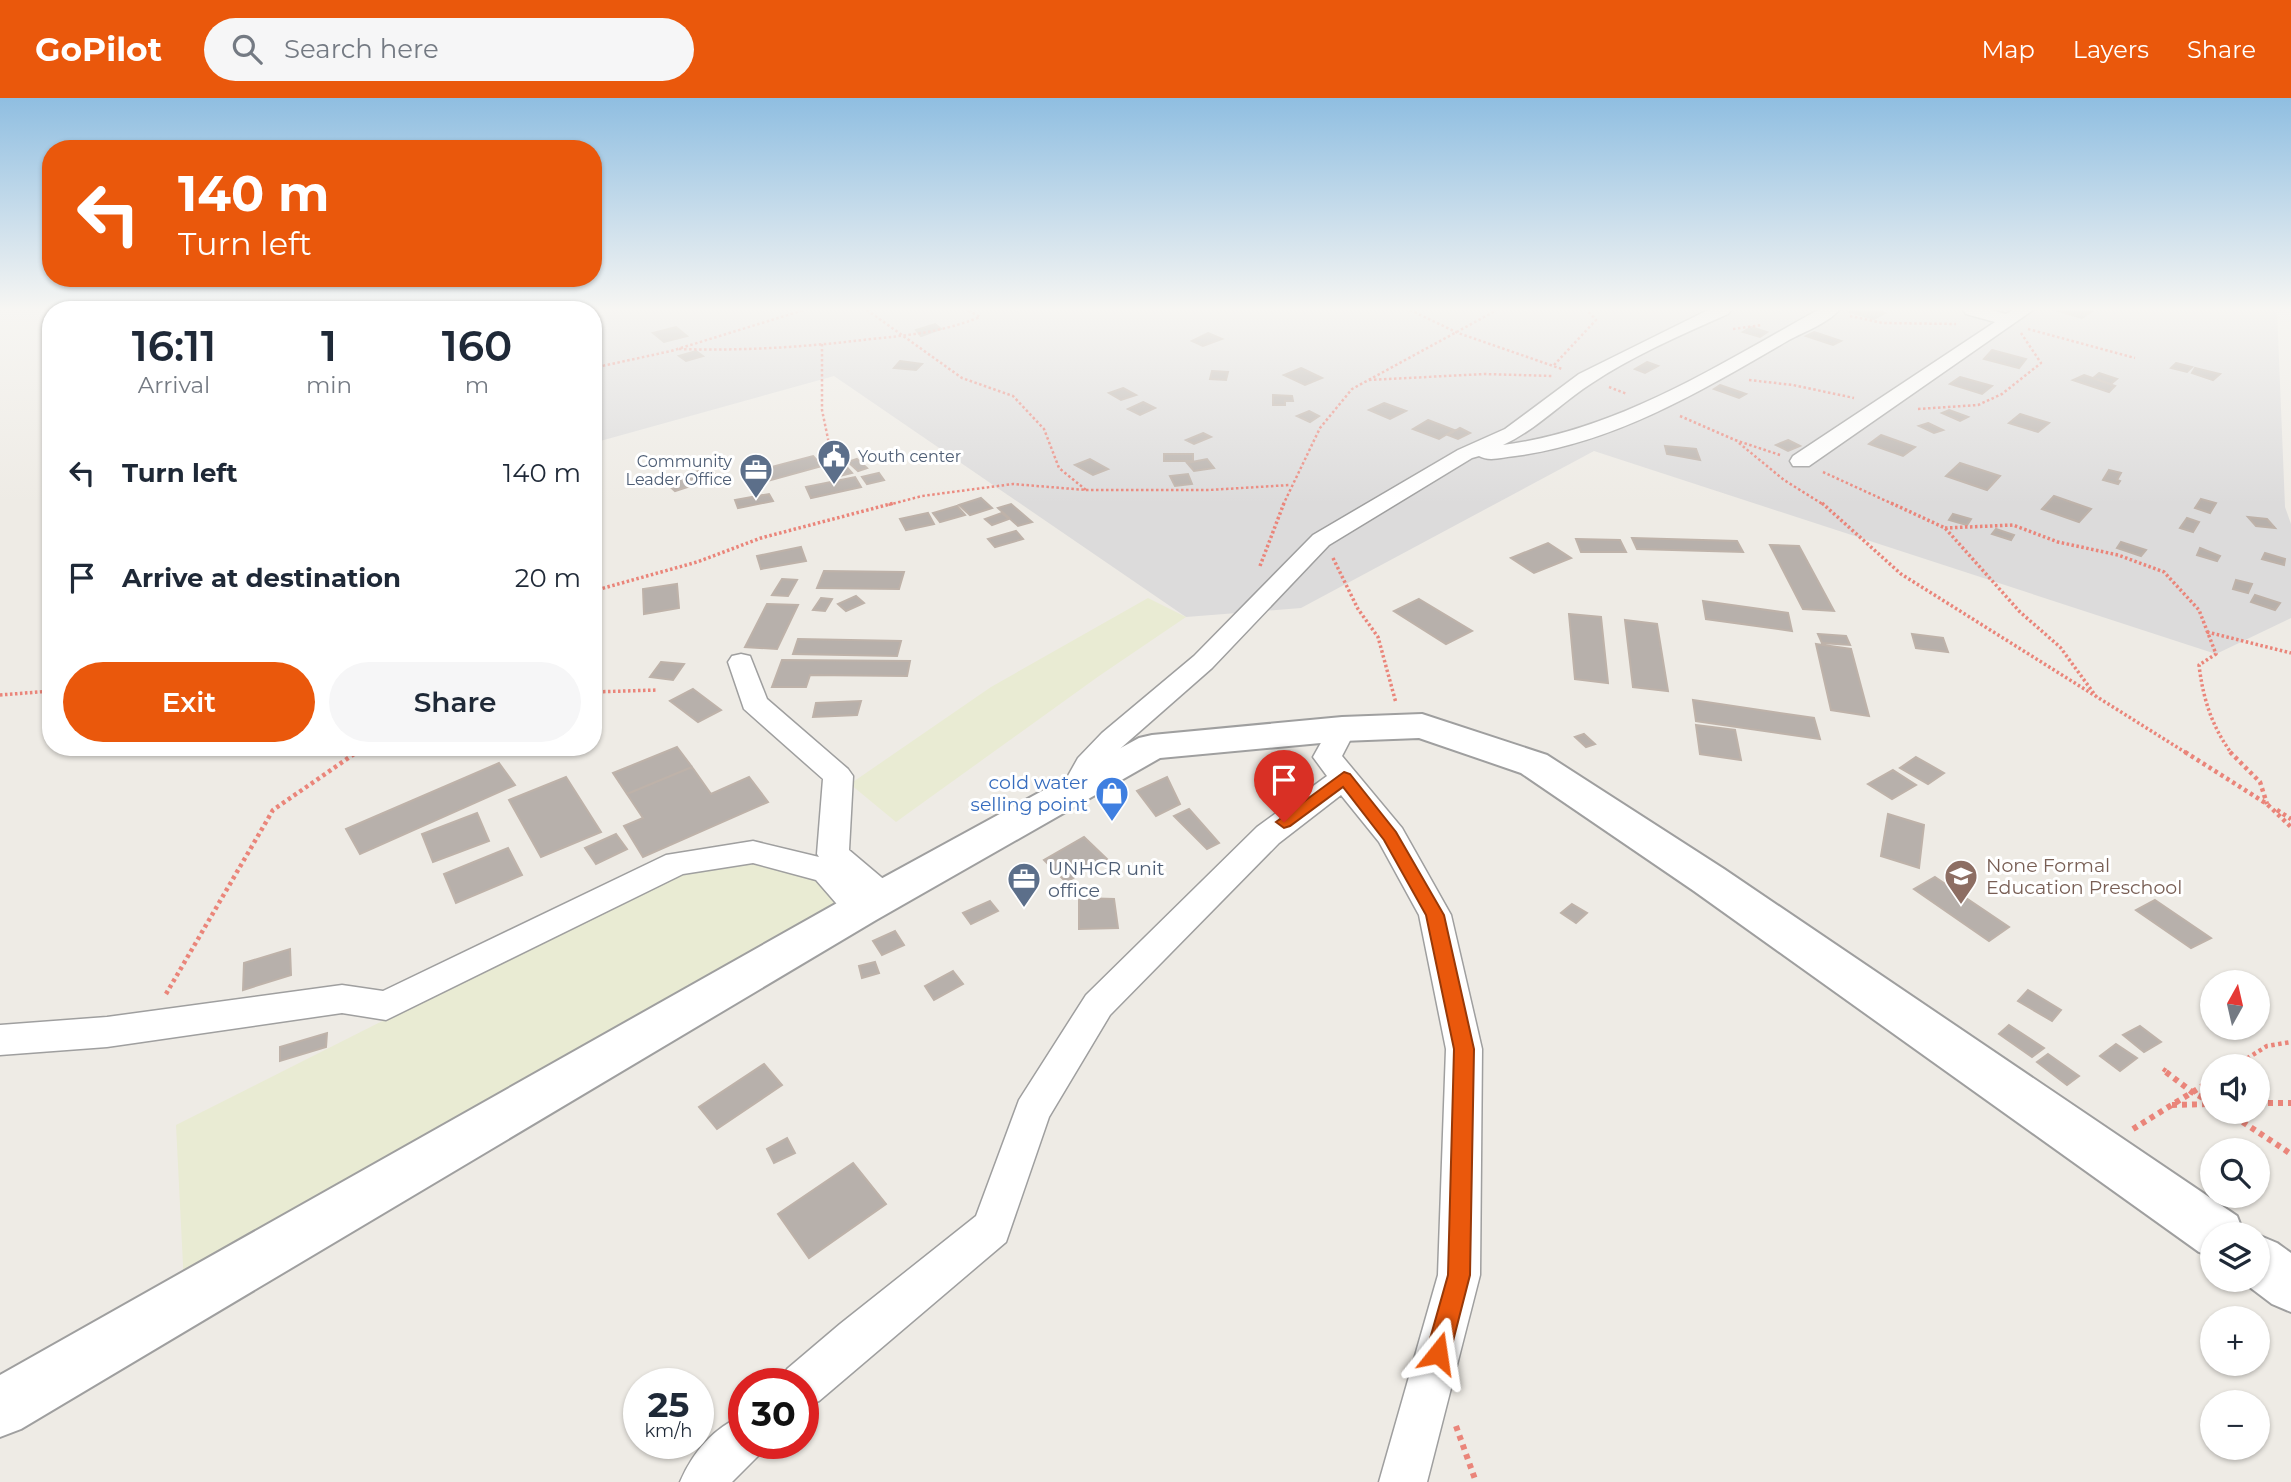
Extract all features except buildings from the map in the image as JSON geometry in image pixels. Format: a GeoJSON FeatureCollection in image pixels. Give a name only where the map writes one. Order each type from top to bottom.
{"type":"FeatureCollection","features":[{"type":"Feature","properties":{"kind":"street"},"geometry":{"type":"LineString","coordinates":[[1075,790],[1088,765],[1112,740],[1203,662],[1321,540],[1465,454],[1513,433],[1591,375]]}},
{"type":"Feature","properties":{"kind":"street"},"geometry":{"type":"LineString","coordinates":[[1465,454],[1509,451],[1553,442],[1653,408],[1713,375]]}},
{"type":"Feature","properties":{"kind":"street"},"geometry":{"type":"LineString","coordinates":[[1801,461],[1928,375]]}},
{"type":"Feature","properties":{"kind":"street"},"geometry":{"type":"LineString","coordinates":[[741,662],[754,704],[838,776],[833,854],[872,903]]}},
{"type":"Feature","properties":{"kind":"street"},"geometry":{"type":"LineString","coordinates":[[0,1408],[872,903],[1152,747],[1342,729],[1422,726],[1534,764],[1709,880],[2201,1222]]}},
{"type":"Feature","properties":{"kind":"street"},"geometry":{"type":"LineString","coordinates":[[1342,729],[1327,757],[1391,836],[1435,915],[1464,1049],[1459,1275],[1403,1482]]}},
{"type":"Feature","properties":{"kind":"street"},"geometry":{"type":"LineString","coordinates":[[819,1371],[992,1228],[1031,1112],[1098,1005],[1268,835],[1344,778]]}},
{"type":"Feature","properties":{"kind":"street"},"geometry":{"type":"LineString","coordinates":[[0,1040],[107,1032],[342,999],[386,1006],[677,863],[753,852],[827,871],[872,903]]}},
{"type":"Feature","properties":{"kind":"street"},"geometry":{"type":"LineString","coordinates":[[2270,1270],[2291,1285]]}},
{"type":"Feature","properties":{"kind":"street"},"geometry":{"type":"LineString","coordinates":[[704,1482],[718,1461],[728,1452]]}},
{"type":"Feature","properties":{"kind":"path"},"geometry":{"type":"LineString","coordinates":[[822,375],[822,410],[834,463]]}},
{"type":"Feature","properties":{"kind":"path"},"geometry":{"type":"LineString","coordinates":[[957,375],[1013,396],[1044,429],[1059,468],[1086,490]]}},
{"type":"Feature","properties":{"kind":"path"},"geometry":{"type":"LineString","coordinates":[[1241,624],[1290,485],[1319,429],[1334,406],[1352,389],[1379,375]]}},
{"type":"Feature","properties":{"kind":"path"},"geometry":{"type":"LineString","coordinates":[[1369,380],[1458,375]]}},
{"type":"Feature","properties":{"kind":"path"},"geometry":{"type":"LineString","coordinates":[[1554,375],[1586,378]]}},
{"type":"Feature","properties":{"kind":"path"},"geometry":{"type":"LineString","coordinates":[[1577,375],[1632,396]]}},
{"type":"Feature","properties":{"kind":"path"},"geometry":{"type":"LineString","coordinates":[[1677,414],[1735,440],[1801,461],[1901,510],[1945,528],[2012,525],[2058,542],[2118,555],[2164,572],[2199,610],[2216,654],[2199,666],[2203,695],[2217,734],[2236,760],[2260,782],[2267,804],[2291,827]]}},
{"type":"Feature","properties":{"kind":"path"},"geometry":{"type":"LineString","coordinates":[[1735,440],[1784,480],[1822,503],[1900,574],[2291,819]]}},
{"type":"Feature","properties":{"kind":"path"},"geometry":{"type":"LineString","coordinates":[[602,588],[697,562],[761,538],[922,496],[1013,484],[1086,490],[1209,490],[1290,485]]}},
{"type":"Feature","properties":{"kind":"path"},"geometry":{"type":"LineString","coordinates":[[1945,528],[2020,612],[2060,647],[2098,699]]}},
{"type":"Feature","properties":{"kind":"path"},"geometry":{"type":"LineString","coordinates":[[1321,540],[1337,563],[1358,609],[1378,637],[1403,727]]}},
{"type":"Feature","properties":{"kind":"path"},"geometry":{"type":"LineString","coordinates":[[2207,632],[2291,653]]}},
{"type":"Feature","properties":{"kind":"path"},"geometry":{"type":"LineString","coordinates":[[602,692],[656,690]]}},
{"type":"Feature","properties":{"kind":"path"},"geometry":{"type":"LineString","coordinates":[[0,695],[42,692]]}},
{"type":"Feature","properties":{"kind":"path"},"geometry":{"type":"LineString","coordinates":[[149,1025],[208,916],[273,810],[352,756]]}},
{"type":"Feature","properties":{"kind":"path"},"geometry":{"type":"LineString","coordinates":[[2254,1054],[2267,1046],[2291,1042]]}},
{"type":"Feature","properties":{"kind":"path"},"geometry":{"type":"LineString","coordinates":[[2163,1069],[2200,1096]]}},
{"type":"Feature","properties":{"kind":"path"},"geometry":{"type":"LineString","coordinates":[[2101,1151],[2200,1087]]}},
{"type":"Feature","properties":{"kind":"path"},"geometry":{"type":"LineString","coordinates":[[2270,1103],[2291,1103]]}},
{"type":"Feature","properties":{"kind":"path"},"geometry":{"type":"LineString","coordinates":[[2171,1105],[2200,1104]]}},
{"type":"Feature","properties":{"kind":"path"},"geometry":{"type":"LineString","coordinates":[[2246,1124],[2291,1154]]}},
{"type":"Feature","properties":{"kind":"shaded area"},"geometry":{"type":"Polygon","coordinates":[[[602,375],[2280,375],[2285,507],[2291,524],[2291,618],[2216,654],[1594,451],[1301,608],[1186,617],[834,376],[602,440],[602,375]]]}},
{"type":"Feature","properties":{"kind":"green space"},"geometry":{"type":"Polygon","coordinates":[[[1148,598],[1186,617],[896,822],[850,784],[991,687],[1148,598]]]}},
{"type":"Feature","properties":{"kind":"green space"},"geometry":{"type":"Polygon","coordinates":[[[746,863],[814,876],[850,906],[184,1285],[176,1125],[676,873],[746,863]]]}},
{"type":"Feature","properties":{"kind":"place","name":"Youth center"},"geometry":{"type":"Point","coordinates":[834,486]}},
{"type":"Feature","properties":{"kind":"place","name":"Community Leader Office"},"geometry":{"type":"Point","coordinates":[756,500]}},
{"type":"Feature","properties":{"kind":"place","name":"cold water selling point"},"geometry":{"type":"Point","coordinates":[1112,823]}},
{"type":"Feature","properties":{"kind":"place","name":"None Formal Education Preschool"},"geometry":{"type":"Point","coordinates":[1961,906]}},
{"type":"Feature","properties":{"kind":"place","name":"UNHCR unit office"},"geometry":{"type":"Point","coordinates":[1024,909]}},
{"type":"Feature","properties":{"kind":"route"},"geometry":{"type":"LineString","coordinates":[[1284,822],[1344,778],[1391,836],[1435,915],[1464,1049],[1459,1275],[1438,1353]]}}]}
